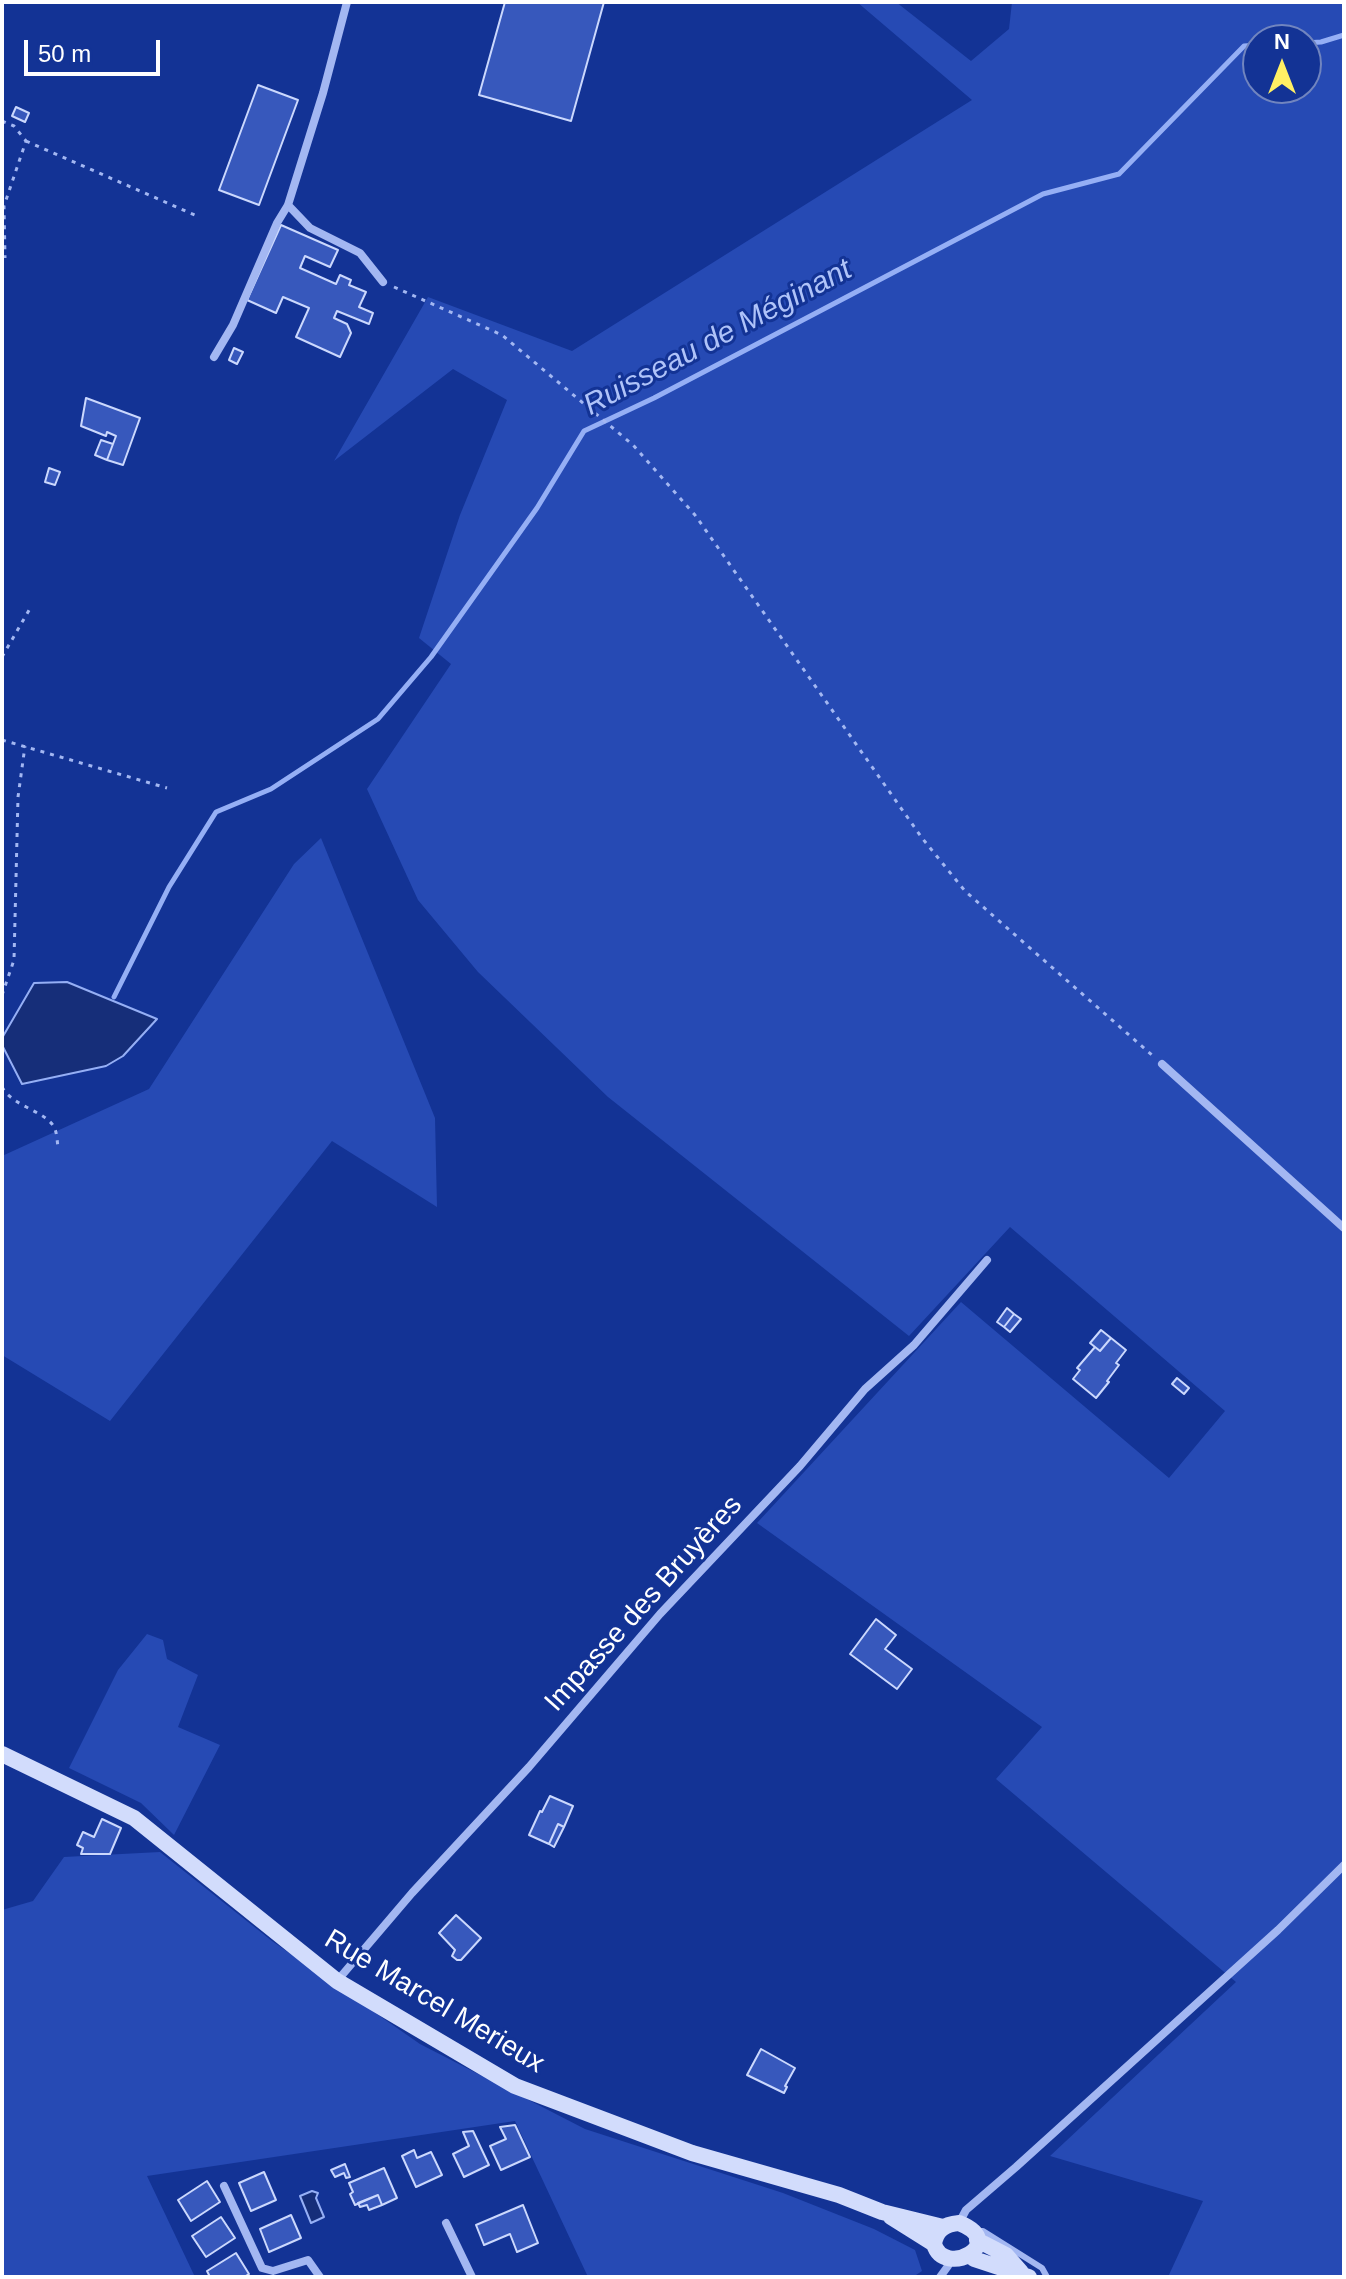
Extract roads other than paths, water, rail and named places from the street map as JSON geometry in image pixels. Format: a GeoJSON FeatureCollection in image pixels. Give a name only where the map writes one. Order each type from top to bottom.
{"type":"FeatureCollection","features":[{"type":"Feature","properties":{"kind":"main road","name":"Rue Marcel Merieux"},"geometry":{"type":"LineString","coordinates":[[2,1754],[134,1818],[337,1981],[515,2086],[692,2153],[839,2195],[882,2212],[963,2230],[1006,2255],[1026,2275]]}},
{"type":"Feature","properties":{"kind":"main road","name":"Rue Marcel Merieux"},"geometry":{"type":"LineString","coordinates":[[882,2212],[934,2244],[944,2272],[974,2259]]}},
{"type":"Feature","properties":{"kind":"main road"},"geometry":{"type":"LineString","coordinates":[[934,2244],[935,2238],[963,2230],[978,2250],[974,2259],[1026,2275]]}},
{"type":"Feature","properties":{"kind":"street"},"geometry":{"type":"LineString","coordinates":[[214,357],[233,325],[277,223],[288,205],[347,2]]}},
{"type":"Feature","properties":{"kind":"street"},"geometry":{"type":"LineString","coordinates":[[288,205],[310,228],[360,253],[383,282]]}},
{"type":"Feature","properties":{"kind":"street"},"geometry":{"type":"LineString","coordinates":[[1162,1064],[1344,1228]]}},
{"type":"Feature","properties":{"kind":"street","name":"Impasse des Bruyères"},"geometry":{"type":"LineString","coordinates":[[337,1981],[412,1893],[529,1767],[660,1614],[800,1466],[865,1389],[914,1345],[987,1260]]}},
{"type":"Feature","properties":{"kind":"street"},"geometry":{"type":"LineString","coordinates":[[963,2230],[966,2210],[1266,1940],[1344,1865]]}},
{"type":"Feature","properties":{"kind":"street"},"geometry":{"type":"LineString","coordinates":[[224,2186],[262,2268],[273,2271],[308,2260],[320,2277]]}},
{"type":"Feature","properties":{"kind":"street"},"geometry":{"type":"LineString","coordinates":[[446,2223],[472,2277]]}},
{"type":"Feature","properties":{"kind":"lane"},"geometry":{"type":"LineString","coordinates":[[963,2230],[983,2231],[1042,2268],[1047,2277]]}},
{"type":"Feature","properties":{"kind":"waterway","name":"Ruisseau de Méginant"},"geometry":{"type":"LineString","coordinates":[[1322,42],[1344,35]]}},
{"type":"Feature","properties":{"kind":"waterway","name":"Ruisseau de Méginant"},"geometry":{"type":"LineString","coordinates":[[114,997],[169,887],[216,812],[271,789],[378,719],[431,657],[537,508],[584,431],[654,398],[1043,194],[1119,174],[1242,48]]}}]}
